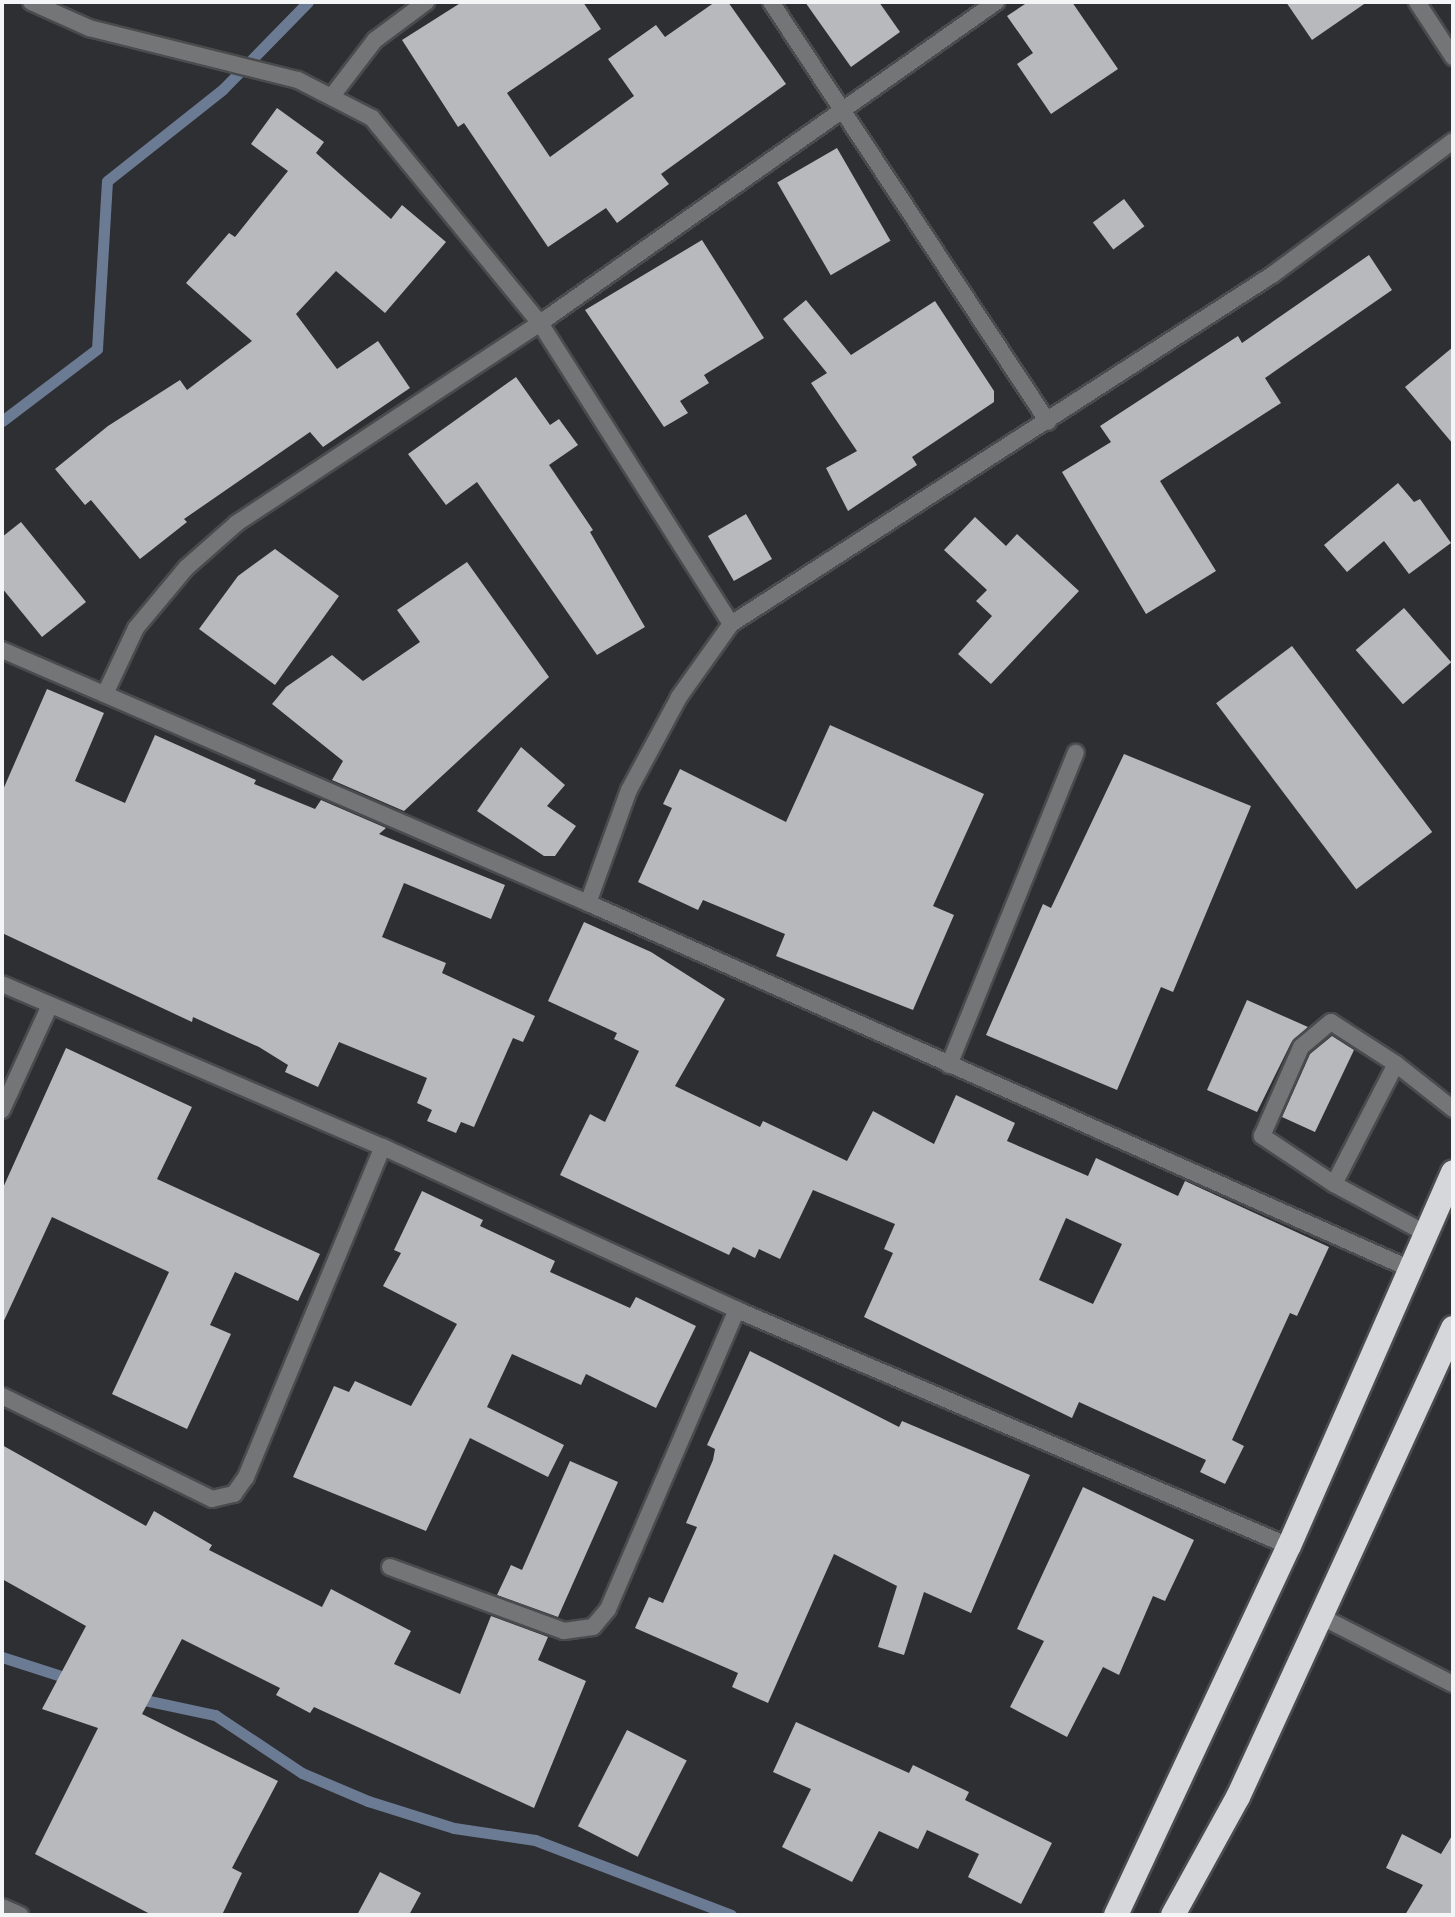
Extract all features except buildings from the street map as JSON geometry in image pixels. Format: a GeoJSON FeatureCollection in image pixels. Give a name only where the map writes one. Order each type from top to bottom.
{"type":"FeatureCollection","features":[{"type":"Feature","properties":{"kind":"highway"},"geometry":{"type":"LineString","coordinates":[[1116,1915],[1289,1546],[1408,1268],[1453,1172]]}},
{"type":"Feature","properties":{"kind":"highway"},"geometry":{"type":"LineString","coordinates":[[1173,1915],[1238,1797],[1453,1328]]}},
{"type":"Feature","properties":{"kind":"street"},"geometry":{"type":"LineString","coordinates":[[31,2],[89,28],[170,51],[298,80],[372,118],[540,323],[731,624]]}},
{"type":"Feature","properties":{"kind":"street"},"geometry":{"type":"LineString","coordinates":[[332,96],[375,40],[426,2]]}},
{"type":"Feature","properties":{"kind":"street"},"geometry":{"type":"LineString","coordinates":[[771,2],[1048,422]]}},
{"type":"Feature","properties":{"kind":"street"},"geometry":{"type":"LineString","coordinates":[[105,694],[136,628],[186,568],[237,523],[540,323],[996,2]]}},
{"type":"Feature","properties":{"kind":"street"},"geometry":{"type":"LineString","coordinates":[[1417,2],[1453,57]]}},
{"type":"Feature","properties":{"kind":"street"},"geometry":{"type":"LineString","coordinates":[[588,903],[629,790],[679,697],[731,624],[1272,275],[1453,141]]}},
{"type":"Feature","properties":{"kind":"street"},"geometry":{"type":"LineString","coordinates":[[2,650],[588,903],[1408,1268]]}},
{"type":"Feature","properties":{"kind":"street"},"geometry":{"type":"LineString","coordinates":[[949,1065],[1076,753]]}},
{"type":"Feature","properties":{"kind":"street"},"geometry":{"type":"LineString","coordinates":[[2,984],[383,1147],[737,1310],[1289,1546]]}},
{"type":"Feature","properties":{"kind":"street"},"geometry":{"type":"LineString","coordinates":[[2,1110],[50,1005]]}},
{"type":"Feature","properties":{"kind":"street"},"geometry":{"type":"LineString","coordinates":[[1425,1233],[1334,1184],[1262,1136],[1301,1047],[1331,1022],[1396,1064],[1453,1109]]}},
{"type":"Feature","properties":{"kind":"street"},"geometry":{"type":"LineString","coordinates":[[1334,1184],[1396,1064]]}},
{"type":"Feature","properties":{"kind":"street"},"geometry":{"type":"LineString","coordinates":[[2,1396],[212,1499],[234,1494],[246,1477],[383,1147]]}},
{"type":"Feature","properties":{"kind":"street"},"geometry":{"type":"LineString","coordinates":[[390,1567],[564,1631],[593,1627],[608,1609],[737,1310]]}},
{"type":"Feature","properties":{"kind":"street"},"geometry":{"type":"LineString","coordinates":[[1320,1616],[1453,1684]]}},
{"type":"Feature","properties":{"kind":"street"},"geometry":{"type":"LineString","coordinates":[[2,1907],[20,1915]]}},
{"type":"Feature","properties":{"kind":"waterway"},"geometry":{"type":"LineString","coordinates":[[2,421],[97,349],[107,181],[223,89],[308,2]]}},
{"type":"Feature","properties":{"kind":"waterway"},"geometry":{"type":"LineString","coordinates":[[2,1657],[73,1680]]}},
{"type":"Feature","properties":{"kind":"waterway"},"geometry":{"type":"LineString","coordinates":[[135,1698],[215,1715],[302,1773],[368,1801],[454,1828],[535,1840],[731,1915]]}}]}
